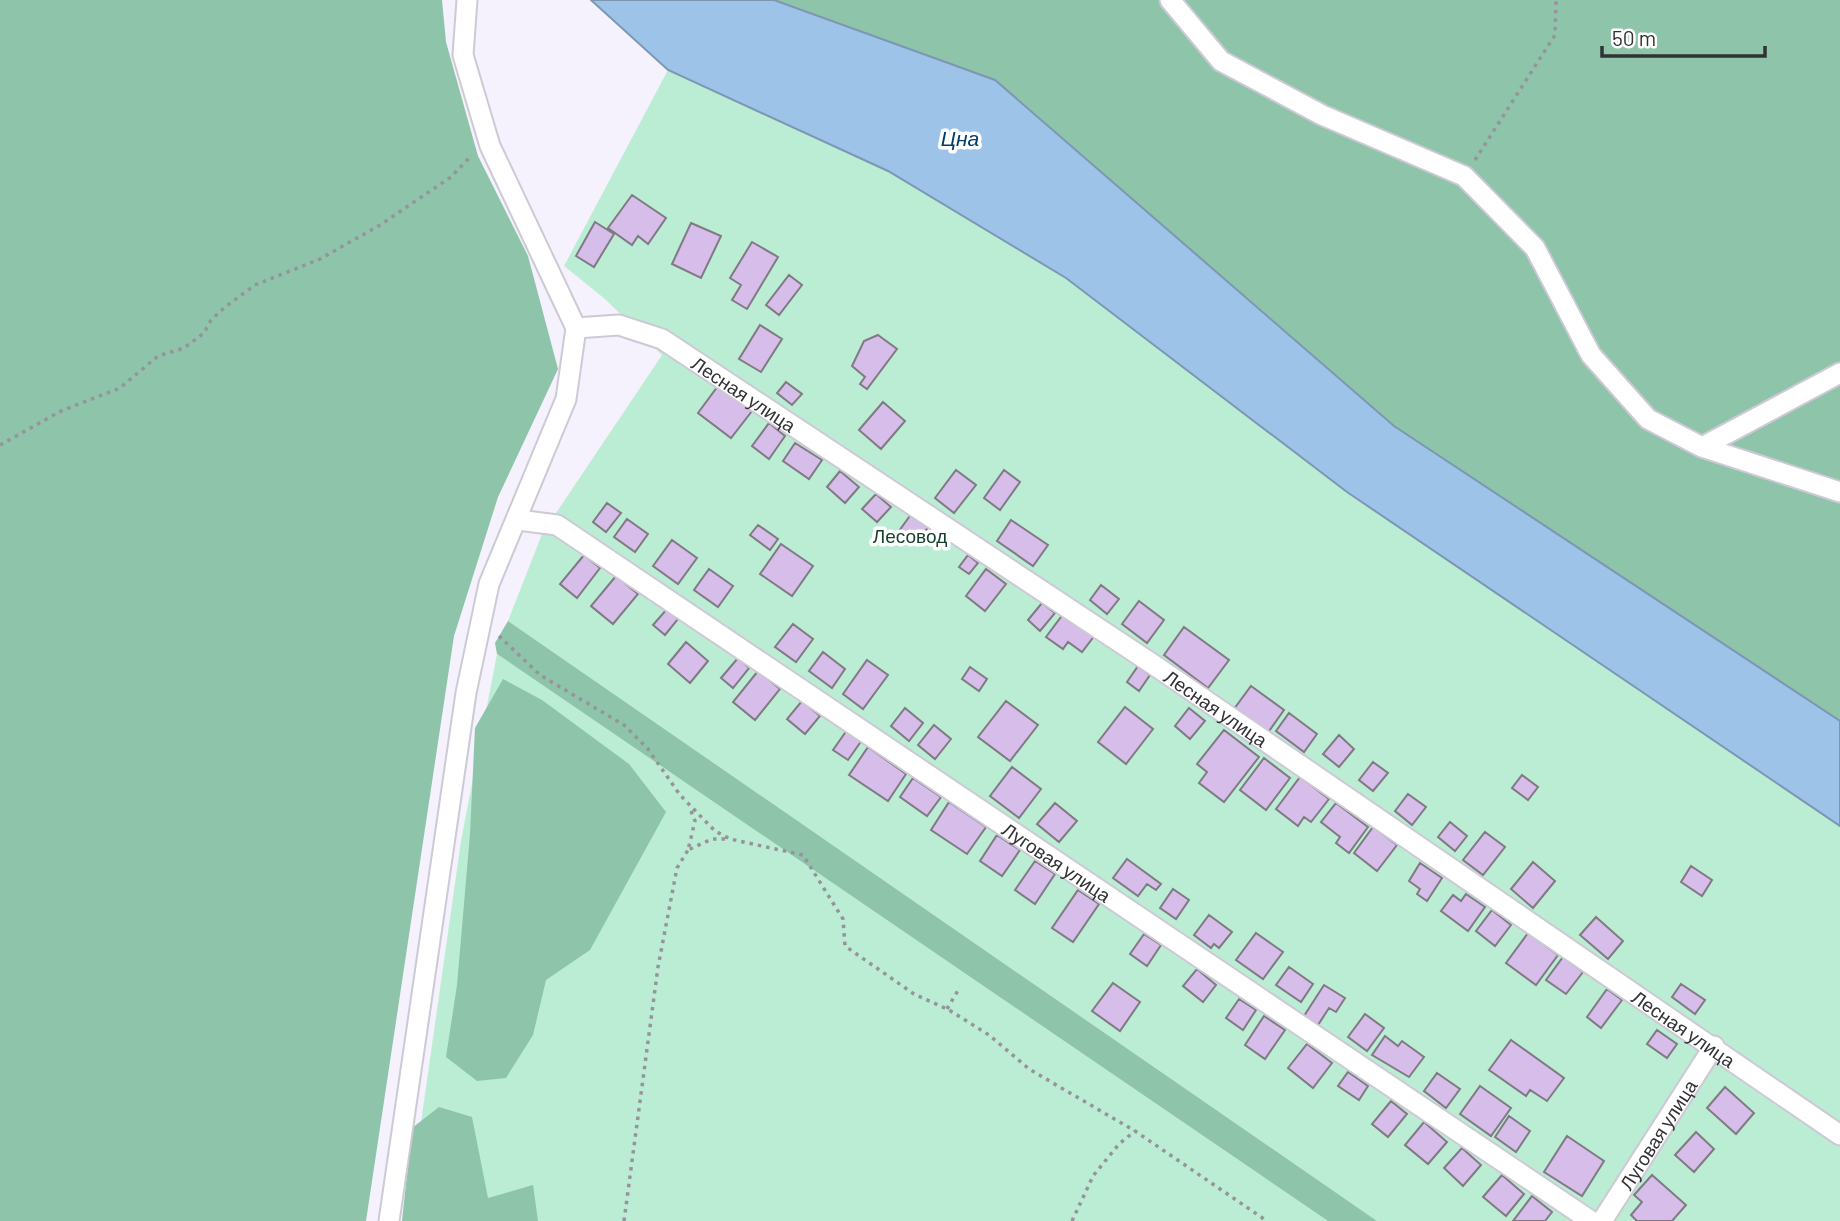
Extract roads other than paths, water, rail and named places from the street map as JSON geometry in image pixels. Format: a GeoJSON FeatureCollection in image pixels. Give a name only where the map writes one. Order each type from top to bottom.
{"type":"FeatureCollection","features":[{"type":"Feature","properties":{"kind":"street"},"geometry":{"type":"LineString","coordinates":[[389,1221],[466,693],[489,584],[518,520],[566,399],[576,328],[490,146],[463,55],[467,0]]}},
{"type":"Feature","properties":{"kind":"street"},"geometry":{"type":"LineString","coordinates":[[1170,0],[1221,61],[1322,115],[1464,176],[1535,248],[1591,355],[1648,419],[1702,447],[1840,492]]}},
{"type":"Feature","properties":{"kind":"street","name":"Лесная улица"},"geometry":{"type":"LineString","coordinates":[[576,328],[619,326],[662,338],[1154,665],[1840,1135]]}},
{"type":"Feature","properties":{"kind":"street"},"geometry":{"type":"LineString","coordinates":[[1702,447],[1840,373]]}},
{"type":"Feature","properties":{"kind":"street","name":"Луговая улица"},"geometry":{"type":"LineString","coordinates":[[518,520],[557,525],[1591,1221]]}},
{"type":"Feature","properties":{"kind":"street","name":"Луговая улица"},"geometry":{"type":"LineString","coordinates":[[1602,1221],[1713,1046]]}},
{"type":"Feature","properties":{"kind":"water","name":"Цна"},"geometry":{"type":"Polygon","coordinates":[[[591,0],[774,0],[995,80],[1394,426],[1840,721],[1840,826],[1347,492],[1066,278],[888,171],[668,70],[591,0]]]}},
{"type":"Feature","properties":{"kind":"park label","name":"Лесовод"},"geometry":{"type":"Point","coordinates":[910,535]}}]}
